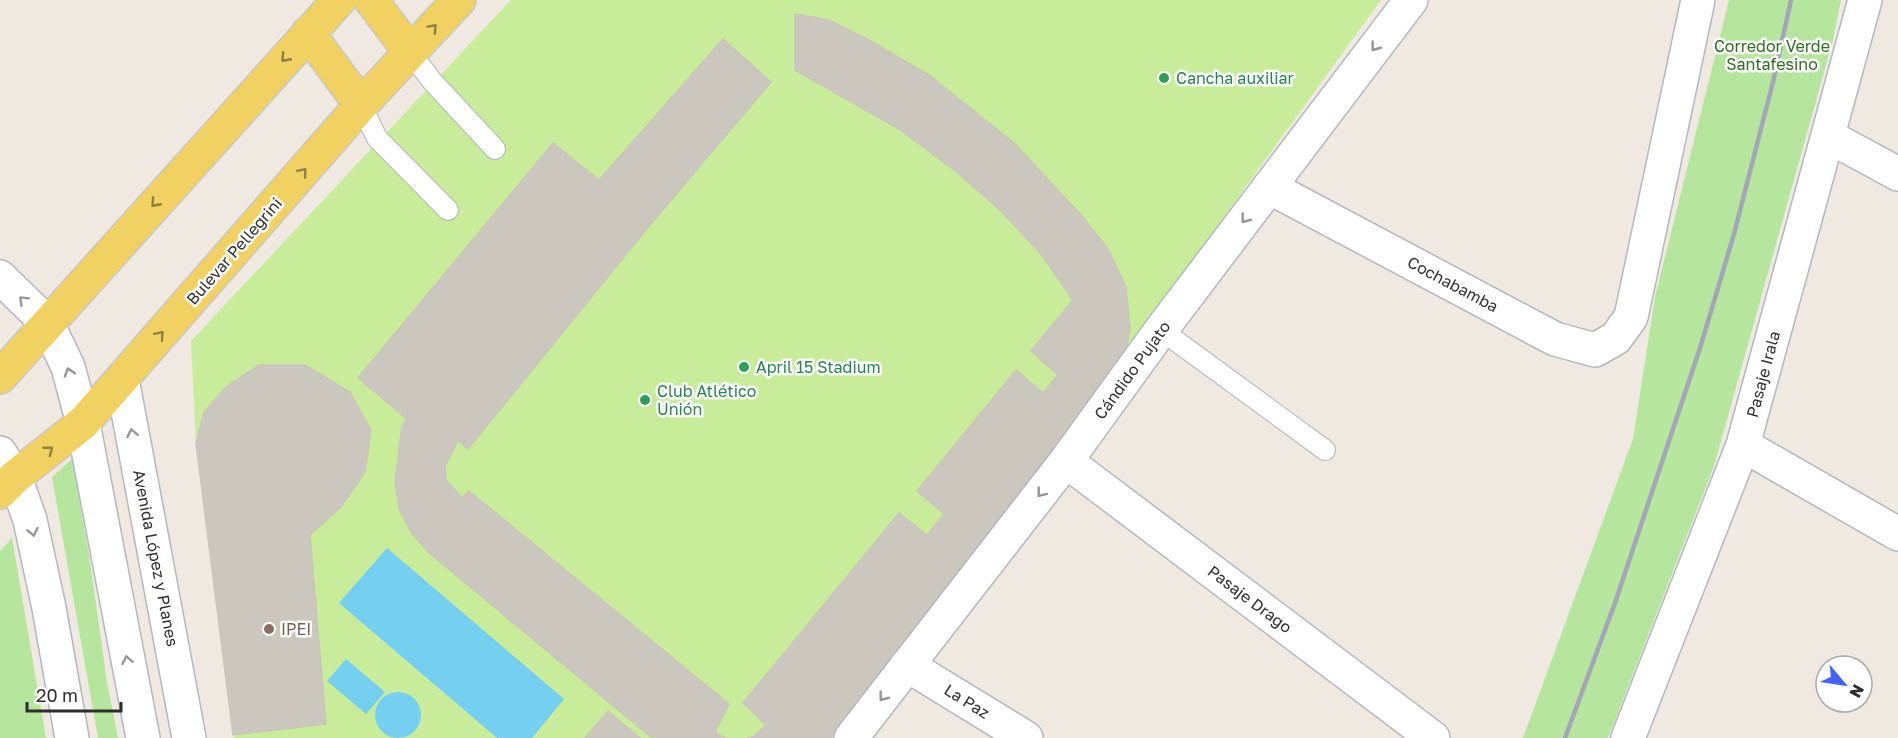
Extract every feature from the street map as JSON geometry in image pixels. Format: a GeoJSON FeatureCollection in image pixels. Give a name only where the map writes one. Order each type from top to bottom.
{"type":"FeatureCollection","features":[{"type":"Feature","properties":{"kind":"main road"},"geometry":{"type":"LineString","coordinates":[[0,377],[339,0]]}},
{"type":"Feature","properties":{"kind":"main road"},"geometry":{"type":"LineString","coordinates":[[371,0],[410,52]]}},
{"type":"Feature","properties":{"kind":"main road","name":"Bulevar Pellegrini"},"geometry":{"type":"LineString","coordinates":[[5,474],[83,423],[361,105],[459,0]]}},
{"type":"Feature","properties":{"kind":"main road"},"geometry":{"type":"LineString","coordinates":[[308,33],[361,105]]}},
{"type":"Feature","properties":{"kind":"street","name":"Cándido Pujato"},"geometry":{"type":"LineString","coordinates":[[851,738],[1066,460],[1161,330],[1411,0]]}},
{"type":"Feature","properties":{"kind":"street","name":"Cochabamba"},"geometry":{"type":"LineString","coordinates":[[1269,187],[1555,339],[1594,350],[1616,338],[1631,317],[1698,0]]}},
{"type":"Feature","properties":{"kind":"street","name":"Pasaje Irala"},"geometry":{"type":"LineString","coordinates":[[1628,738],[1743,445],[1865,0]]}},
{"type":"Feature","properties":{"kind":"street"},"geometry":{"type":"LineString","coordinates":[[1828,136],[1898,174]]}},
{"type":"Feature","properties":{"kind":"street"},"geometry":{"type":"LineString","coordinates":[[0,277],[47,323],[68,367],[83,423],[143,738]]}},
{"type":"Feature","properties":{"kind":"street","name":"Avenida López y Planes"},"geometry":{"type":"LineString","coordinates":[[122,379],[189,738]]}},
{"type":"Feature","properties":{"kind":"street"},"geometry":{"type":"LineString","coordinates":[[1743,445],[1898,534]]}},
{"type":"Feature","properties":{"kind":"street","name":"Pasaje Drago"},"geometry":{"type":"LineString","coordinates":[[1066,460],[1433,738]]}},
{"type":"Feature","properties":{"kind":"street"},"geometry":{"type":"LineString","coordinates":[[5,474],[30,520],[49,608],[72,738]]}},
{"type":"Feature","properties":{"kind":"street","name":"La Paz"},"geometry":{"type":"LineString","coordinates":[[907,665],[1026,738]]}},
{"type":"Feature","properties":{"kind":"lane"},"geometry":{"type":"LineString","coordinates":[[410,52],[432,81],[495,149]]}},
{"type":"Feature","properties":{"kind":"lane"},"geometry":{"type":"LineString","coordinates":[[361,105],[377,138],[448,210]]}},
{"type":"Feature","properties":{"kind":"lane"},"geometry":{"type":"LineString","coordinates":[[1161,330],[1325,450]]}},
{"type":"Feature","properties":{"kind":"green space","name":"Club Atlético Unión"},"geometry":{"type":"Polygon","coordinates":[[[511,0],[1381,0],[1126,352],[831,738],[234,738],[196,443],[191,341],[511,0]]]}},
{"type":"Feature","properties":{"kind":"green space","name":"Corredor Verde Santafesino"},"geometry":{"type":"Polygon","coordinates":[[[1729,0],[1841,0],[1833,40],[1714,466],[1608,738],[1523,738],[1633,439],[1655,297],[1729,0]]]}},
{"type":"Feature","properties":{"kind":"green space"},"geometry":{"type":"Polygon","coordinates":[[[72,459],[118,738],[98,738],[52,477],[72,459]]]}},
{"type":"Feature","properties":{"kind":"green space"},"geometry":{"type":"Polygon","coordinates":[[[12,538],[46,738],[0,738],[0,551],[12,538]]]}},
{"type":"Feature","properties":{"kind":"water"},"geometry":{"type":"Polygon","coordinates":[[[387,548],[564,699],[532,738],[497,738],[339,603],[387,548]]]}},
{"type":"Feature","properties":{"kind":"water"},"geometry":{"type":"Polygon","coordinates":[[[346,659],[385,692],[366,714],[327,681],[346,659]]]}},
{"type":"Feature","properties":{"kind":"water"},"geometry":{"type":"Polygon","coordinates":[[[398,692],[414,699],[421,715],[414,731],[398,738],[382,731],[375,715],[382,699],[398,692]]]}},
{"type":"Feature","properties":{"kind":"building"},"geometry":{"type":"Polygon","coordinates":[[[795,14],[829,20],[929,75],[1014,143],[1083,217],[1108,249],[1126,287],[1130,327],[1126,352],[1131,356],[831,738],[747,738],[753,737],[766,725],[743,703],[899,513],[927,535],[944,514],[917,491],[1016,370],[1043,393],[1058,375],[1031,351],[1073,300],[1041,254],[1002,212],[958,173],[899,129],[795,70],[795,14]]]}},
{"type":"Feature","properties":{"kind":"building"},"geometry":{"type":"Polygon","coordinates":[[[723,39],[771,82],[650,225],[468,449],[458,441],[445,466],[446,480],[462,498],[469,491],[729,704],[715,732],[725,738],[652,738],[428,552],[411,532],[399,509],[395,482],[402,426],[407,419],[358,378],[553,143],[599,180],[723,39]]]}},
{"type":"Feature","properties":{"kind":"building","name":"IPEI"},"geometry":{"type":"Polygon","coordinates":[[[259,365],[305,365],[350,392],[371,430],[365,472],[341,507],[310,535],[326,724],[233,735],[196,443],[204,412],[227,386],[259,365]]]}},
{"type":"Feature","properties":{"kind":"building"},"geometry":{"type":"Polygon","coordinates":[[[608,711],[640,738],[585,738],[608,711]]]}},
{"type":"Feature","properties":{"kind":"railway"},"geometry":{"type":"LineString","coordinates":[[1565,738],[1615,603],[1701,345],[1734,234],[1773,82],[1791,0]]}},
{"type":"Feature","properties":{"kind":"place","name":"Cancha auxiliar"},"geometry":{"type":"Point","coordinates":[1164,78]}},
{"type":"Feature","properties":{"kind":"place","name":"April 15 Stadium"},"geometry":{"type":"Point","coordinates":[744,367]}},
{"type":"Feature","properties":{"kind":"place","name":"Club Atlético Unión"},"geometry":{"type":"Point","coordinates":[645,400]}},
{"type":"Feature","properties":{"kind":"place","name":"IPEI"},"geometry":{"type":"Point","coordinates":[269,629]}}]}
